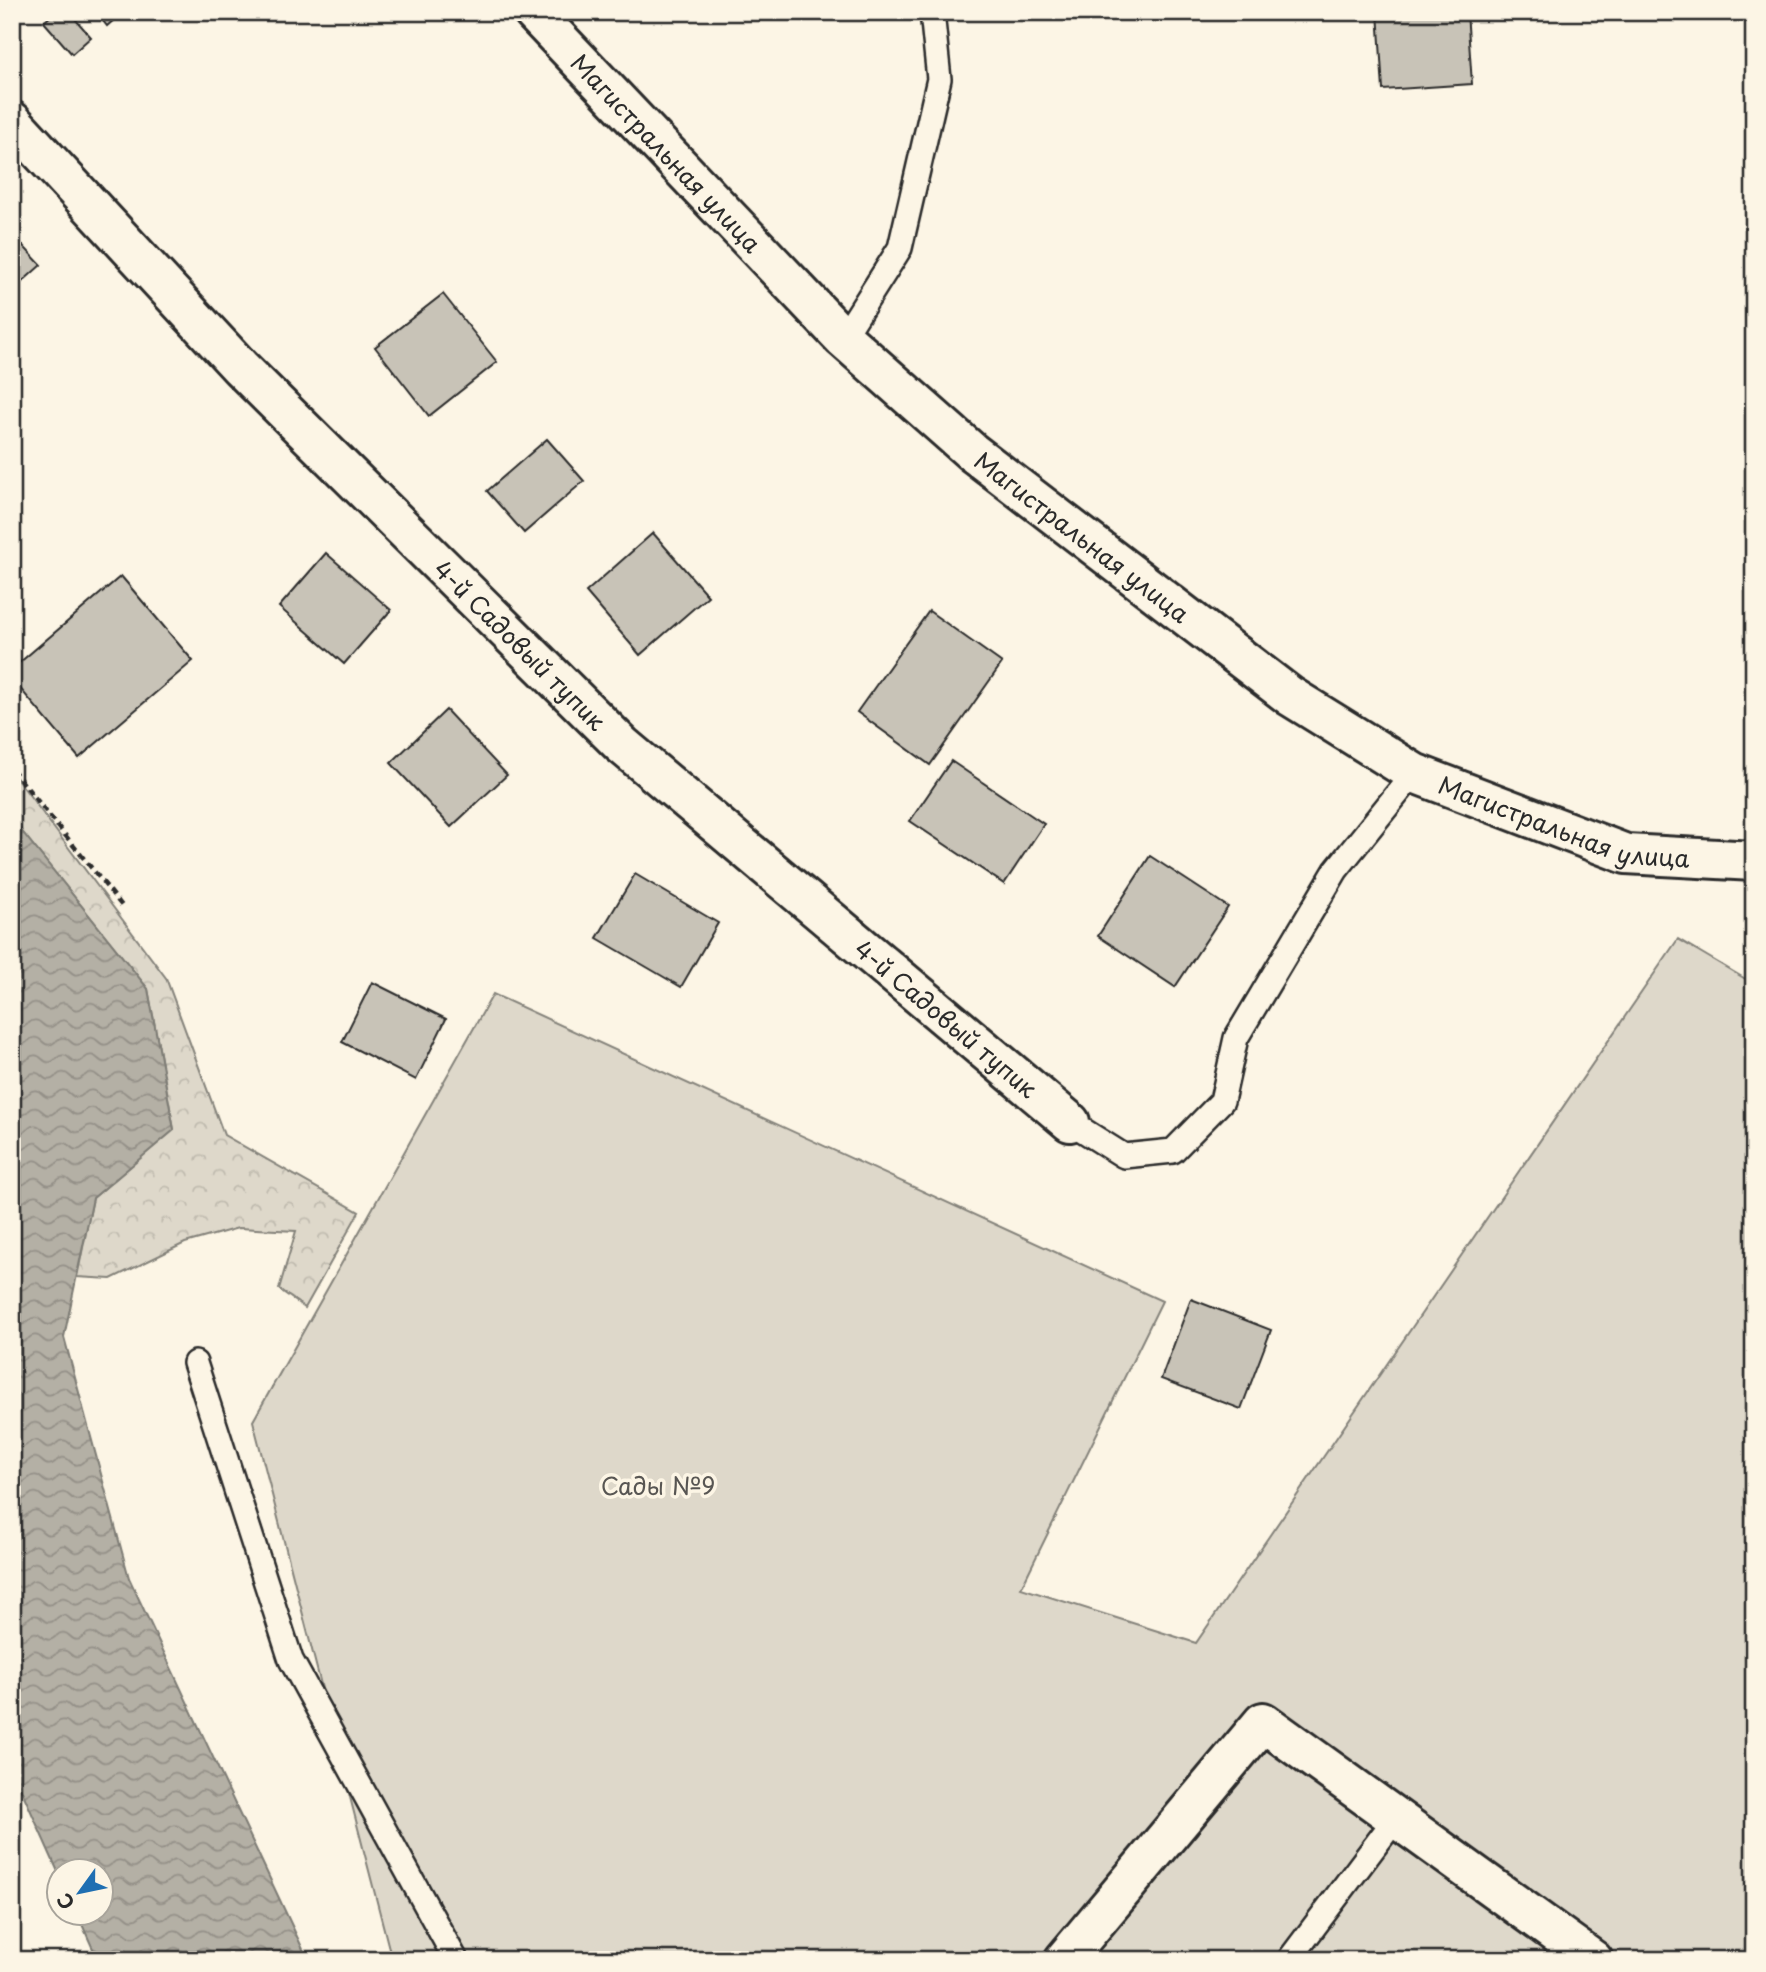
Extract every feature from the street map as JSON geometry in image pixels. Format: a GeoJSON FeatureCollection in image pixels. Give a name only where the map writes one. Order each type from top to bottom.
{"type":"FeatureCollection","features":[{"type":"Feature","properties":{"kind":"street","name":"Магистральная улица"},"geometry":{"type":"LineString","coordinates":[[533,12],[843,338],[972,452],[1290,696],[1414,773],[1626,854],[1754,861]]}},
{"type":"Feature","properties":{"kind":"street","name":"4-й Садовый тупик"},"geometry":{"type":"LineString","coordinates":[[12,121],[240,367],[622,746],[1069,1122]]}},
{"type":"Feature","properties":{"kind":"street"},"geometry":{"type":"LineString","coordinates":[[1065,1960],[1263,1722],[1593,1960]]}},
{"type":"Feature","properties":{"kind":"lane"},"geometry":{"type":"LineString","coordinates":[[843,338],[900,248],[939,79],[932,12]]}},
{"type":"Feature","properties":{"kind":"lane"},"geometry":{"type":"LineString","coordinates":[[1069,1122],[1125,1156],[1172,1151],[1222,1101],[1236,1038],[1336,870],[1414,773]]}},
{"type":"Feature","properties":{"kind":"lane"},"geometry":{"type":"LineString","coordinates":[[195,1363],[292,1660],[456,1960]]}},
{"type":"Feature","properties":{"kind":"lane"},"geometry":{"type":"LineString","coordinates":[[1289,1960],[1396,1818]]}},
{"type":"Feature","properties":{"kind":"path"},"geometry":{"type":"LineString","coordinates":[[12,769],[122,906]]}},
{"type":"Feature","properties":{"kind":"green space"},"geometry":{"type":"Polygon","coordinates":[[[12,772],[166,978],[224,1135],[359,1212],[305,1308],[279,1289],[296,1231],[238,1228],[185,1243],[111,1279],[77,1277],[93,1198],[174,1129],[148,989],[12,819],[12,772]]]}},
{"type":"Feature","properties":{"kind":"green space","name":"Сады №9"},"geometry":{"type":"Polygon","coordinates":[[[1678,939],[1754,984],[1754,1960],[392,1960],[253,1421],[493,994],[1162,1301],[1021,1588],[1196,1643],[1678,939]]]}},
{"type":"Feature","properties":{"kind":"water"},"geometry":{"type":"Polygon","coordinates":[[[12,819],[148,989],[174,1130],[93,1198],[64,1337],[129,1578],[308,1960],[94,1960],[93,1949],[83,1926],[116,1926],[116,1856],[51,1856],[12,1769],[12,819]]]}},
{"type":"Feature","properties":{"kind":"building"},"geometry":{"type":"Polygon","coordinates":[[[55,12],[69,12],[91,37],[72,54],[44,22],[55,12]]]}},
{"type":"Feature","properties":{"kind":"building"},"geometry":{"type":"Polygon","coordinates":[[[96,12],[123,12],[107,26],[96,12]]]}},
{"type":"Feature","properties":{"kind":"building"},"geometry":{"type":"Polygon","coordinates":[[[1378,12],[1467,12],[1472,84],[1383,90],[1378,12]]]}},
{"type":"Feature","properties":{"kind":"building"},"geometry":{"type":"Polygon","coordinates":[[[12,234],[41,265],[12,291],[12,234]]]}},
{"type":"Feature","properties":{"kind":"building"},"geometry":{"type":"Polygon","coordinates":[[[443,294],[497,362],[429,416],[375,347],[443,294]]]}},
{"type":"Feature","properties":{"kind":"building"},"geometry":{"type":"Polygon","coordinates":[[[547,439],[584,481],[524,533],[487,491],[547,439]]]}},
{"type":"Feature","properties":{"kind":"building"},"geometry":{"type":"Polygon","coordinates":[[[653,533],[708,596],[640,655],[586,592],[653,533]]]}},
{"type":"Feature","properties":{"kind":"building"},"geometry":{"type":"Polygon","coordinates":[[[326,553],[391,610],[344,664],[279,607],[326,553]]]}},
{"type":"Feature","properties":{"kind":"building"},"geometry":{"type":"Polygon","coordinates":[[[121,576],[193,661],[79,758],[12,679],[12,669],[121,576]]]}},
{"type":"Feature","properties":{"kind":"building"},"geometry":{"type":"Polygon","coordinates":[[[929,611],[1002,663],[930,765],[857,712],[929,611]]]}},
{"type":"Feature","properties":{"kind":"building"},"geometry":{"type":"Polygon","coordinates":[[[446,710],[507,775],[451,827],[391,763],[446,710]]]}},
{"type":"Feature","properties":{"kind":"building"},"geometry":{"type":"Polygon","coordinates":[[[951,761],[1044,824],[1004,884],[910,821],[951,761]]]}},
{"type":"Feature","properties":{"kind":"building"},"geometry":{"type":"Polygon","coordinates":[[[1150,856],[1228,907],[1175,987],[1098,936],[1150,856]]]}},
{"type":"Feature","properties":{"kind":"building"},"geometry":{"type":"Polygon","coordinates":[[[635,874],[718,923],[681,987],[597,938],[635,874]]]}},
{"type":"Feature","properties":{"kind":"building"},"geometry":{"type":"Polygon","coordinates":[[[372,982],[446,1019],[416,1080],[342,1042],[372,982]]]}},
{"type":"Feature","properties":{"kind":"building"},"geometry":{"type":"Polygon","coordinates":[[[1191,1299],[1271,1330],[1241,1409],[1161,1379],[1191,1299]]]}}]}
